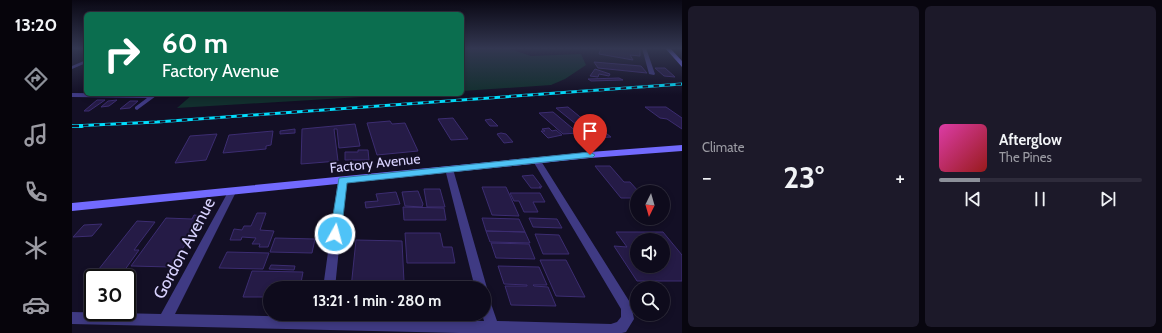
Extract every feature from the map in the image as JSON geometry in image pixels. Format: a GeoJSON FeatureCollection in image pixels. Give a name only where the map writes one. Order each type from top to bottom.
{"type":"FeatureCollection","features":[{"type":"Feature","properties":{"kind":"street"},"geometry":{"type":"LineString","coordinates":[[649,64],[652,74]]}},
{"type":"Feature","properties":{"kind":"street"},"geometry":{"type":"LineString","coordinates":[[72,95],[84,95]]}},
{"type":"Feature","properties":{"kind":"street"},"geometry":{"type":"LineString","coordinates":[[137,108],[153,96]]}},
{"type":"Feature","properties":{"kind":"street","name":"Factory Avenue"},"geometry":{"type":"LineString","coordinates":[[72,207],[682,148]]}},
{"type":"Feature","properties":{"kind":"street"},"geometry":{"type":"LineString","coordinates":[[381,321],[492,327],[611,330],[621,327],[628,319],[627,308],[537,161]]}},
{"type":"Feature","properties":{"kind":"street"},"geometry":{"type":"LineString","coordinates":[[449,170],[479,281]]}},
{"type":"Feature","properties":{"kind":"street"},"geometry":{"type":"LineString","coordinates":[[330,281],[342,180]]}},
{"type":"Feature","properties":{"kind":"street","name":"Gordon Avenue"},"geometry":{"type":"LineString","coordinates":[[165,320],[232,192]]}},
{"type":"Feature","properties":{"kind":"street"},"geometry":{"type":"LineString","coordinates":[[72,318],[165,320],[263,319]]}},
{"type":"Feature","properties":{"kind":"street"},"geometry":{"type":"LineString","coordinates":[[490,321],[492,327]]}},
{"type":"Feature","properties":{"kind":"green space"},"geometry":{"type":"Polygon","coordinates":[[[464,64],[585,64],[586,65],[565,79],[551,85],[464,91],[464,64]]]}},
{"type":"Feature","properties":{"kind":"green space"},"geometry":{"type":"Polygon","coordinates":[[[191,96],[378,96],[177,108],[191,96]]]}},
{"type":"Feature","properties":{"kind":"building"},"geometry":{"type":"Polygon","coordinates":[[[595,64],[641,66],[647,73],[598,68],[595,64]]]}},
{"type":"Feature","properties":{"kind":"building"},"geometry":{"type":"Polygon","coordinates":[[[655,68],[665,68],[675,77],[664,76],[655,68]]]}},
{"type":"Feature","properties":{"kind":"building"},"geometry":{"type":"Polygon","coordinates":[[[595,69],[610,74],[609,76],[599,74],[598,77],[590,76],[595,69]]]}},
{"type":"Feature","properties":{"kind":"building"},"geometry":{"type":"Polygon","coordinates":[[[619,78],[623,80],[591,81],[588,79],[619,78]]]}},
{"type":"Feature","properties":{"kind":"building"},"geometry":{"type":"Polygon","coordinates":[[[97,100],[105,100],[89,111],[84,111],[97,100]]]}},
{"type":"Feature","properties":{"kind":"building"},"geometry":{"type":"Polygon","coordinates":[[[117,100],[109,106],[101,107],[108,101],[117,100]]]}},
{"type":"Feature","properties":{"kind":"building"},"geometry":{"type":"Polygon","coordinates":[[[130,101],[138,101],[130,108],[120,109],[130,101]]]}},
{"type":"Feature","properties":{"kind":"building"},"geometry":{"type":"Polygon","coordinates":[[[568,107],[585,121],[590,121],[611,137],[593,138],[556,108],[568,107]]]}},
{"type":"Feature","properties":{"kind":"building"},"geometry":{"type":"Polygon","coordinates":[[[645,107],[666,107],[682,118],[682,129],[667,119],[660,118],[645,107]]]}},
{"type":"Feature","properties":{"kind":"building"},"geometry":{"type":"Polygon","coordinates":[[[553,112],[578,133],[563,134],[539,113],[553,112]]]}},
{"type":"Feature","properties":{"kind":"building"},"geometry":{"type":"Polygon","coordinates":[[[453,118],[468,139],[451,140],[438,119],[453,118]]]}},
{"type":"Feature","properties":{"kind":"building"},"geometry":{"type":"Polygon","coordinates":[[[491,119],[498,126],[490,126],[485,120],[491,119]]]}},
{"type":"Feature","properties":{"kind":"building"},"geometry":{"type":"Polygon","coordinates":[[[390,121],[392,124],[405,123],[418,151],[377,155],[367,123],[390,121]]]}},
{"type":"Feature","properties":{"kind":"building"},"geometry":{"type":"Polygon","coordinates":[[[355,124],[360,146],[339,148],[337,129],[334,129],[338,161],[301,164],[302,129],[355,124]]]}},
{"type":"Feature","properties":{"kind":"building"},"geometry":{"type":"Polygon","coordinates":[[[549,128],[552,131],[556,130],[562,135],[548,138],[541,131],[545,131],[542,129],[549,128]]]}},
{"type":"Feature","properties":{"kind":"building"},"geometry":{"type":"Polygon","coordinates":[[[295,129],[295,133],[280,134],[280,131],[295,129]]]}},
{"type":"Feature","properties":{"kind":"building"},"geometry":{"type":"Polygon","coordinates":[[[273,131],[271,145],[266,146],[266,149],[223,153],[229,135],[273,131]]]}},
{"type":"Feature","properties":{"kind":"building"},"geometry":{"type":"Polygon","coordinates":[[[217,134],[206,160],[175,163],[190,136],[217,134]]]}},
{"type":"Feature","properties":{"kind":"building"},"geometry":{"type":"Polygon","coordinates":[[[497,134],[506,134],[513,142],[504,143],[497,134]]]}},
{"type":"Feature","properties":{"kind":"building"},"geometry":{"type":"Polygon","coordinates":[[[358,150],[368,150],[369,160],[345,160],[345,152],[358,152],[358,150]]]}},
{"type":"Feature","properties":{"kind":"building"},"geometry":{"type":"Polygon","coordinates":[[[595,166],[610,166],[624,182],[630,182],[633,185],[630,185],[630,198],[621,198],[595,166]]]}},
{"type":"Feature","properties":{"kind":"building"},"geometry":{"type":"Polygon","coordinates":[[[533,175],[542,187],[539,187],[541,188],[531,188],[522,176],[533,175]]]}},
{"type":"Feature","properties":{"kind":"building"},"geometry":{"type":"Polygon","coordinates":[[[482,187],[506,187],[519,216],[492,215],[482,187]]]}},
{"type":"Feature","properties":{"kind":"building"},"geometry":{"type":"Polygon","coordinates":[[[424,189],[440,189],[445,207],[427,207],[424,189]]]}},
{"type":"Feature","properties":{"kind":"building"},"geometry":{"type":"Polygon","coordinates":[[[418,191],[423,204],[422,207],[405,206],[402,192],[418,191]]]}},
{"type":"Feature","properties":{"kind":"building"},"geometry":{"type":"Polygon","coordinates":[[[396,192],[400,204],[366,208],[365,202],[378,201],[376,194],[396,192]]]}},
{"type":"Feature","properties":{"kind":"building"},"geometry":{"type":"Polygon","coordinates":[[[510,193],[540,193],[545,202],[533,202],[538,212],[524,212],[519,201],[514,201],[510,193]]]}},
{"type":"Feature","properties":{"kind":"building"},"geometry":{"type":"Polygon","coordinates":[[[403,207],[444,208],[446,220],[404,220],[403,207]]]}},
{"type":"Feature","properties":{"kind":"building"},"geometry":{"type":"Polygon","coordinates":[[[257,213],[266,213],[260,230],[274,231],[268,247],[259,247],[260,244],[252,244],[256,238],[242,237],[241,240],[230,240],[234,229],[242,230],[244,226],[251,226],[257,213]]]}},
{"type":"Feature","properties":{"kind":"building"},"geometry":{"type":"Polygon","coordinates":[[[194,215],[203,216],[171,267],[131,266],[166,218],[192,219],[194,215]]]}},
{"type":"Feature","properties":{"kind":"building"},"geometry":{"type":"Polygon","coordinates":[[[482,218],[519,219],[525,232],[486,231],[482,218]]]}},
{"type":"Feature","properties":{"kind":"building"},"geometry":{"type":"Polygon","coordinates":[[[529,218],[557,219],[562,228],[533,227],[529,218]]]}},
{"type":"Feature","properties":{"kind":"building"},"geometry":{"type":"Polygon","coordinates":[[[137,221],[155,222],[134,250],[139,250],[125,269],[99,269],[137,221]]]}},
{"type":"Feature","properties":{"kind":"building"},"geometry":{"type":"Polygon","coordinates":[[[102,224],[92,236],[73,237],[84,225],[102,224]]]}},
{"type":"Feature","properties":{"kind":"building"},"geometry":{"type":"Polygon","coordinates":[[[486,231],[525,232],[530,243],[490,242],[486,231]]]}},
{"type":"Feature","properties":{"kind":"building"},"geometry":{"type":"Polygon","coordinates":[[[616,232],[664,233],[630,233],[630,270],[614,246],[627,247],[616,232]]]}},
{"type":"Feature","properties":{"kind":"building"},"geometry":{"type":"Polygon","coordinates":[[[405,233],[440,233],[443,247],[452,247],[455,263],[407,263],[405,233]]]}},
{"type":"Feature","properties":{"kind":"building"},"geometry":{"type":"Polygon","coordinates":[[[535,234],[559,235],[569,254],[543,254],[535,234]]]}},
{"type":"Feature","properties":{"kind":"building"},"geometry":{"type":"Polygon","coordinates":[[[275,238],[315,239],[312,253],[270,252],[275,238]]]}},
{"type":"Feature","properties":{"kind":"building"},"geometry":{"type":"Polygon","coordinates":[[[356,240],[402,241],[404,281],[352,281],[356,240]]]}},
{"type":"Feature","properties":{"kind":"building"},"geometry":{"type":"Polygon","coordinates":[[[670,240],[682,255],[682,281],[637,281],[632,273],[670,273],[670,240]]]}},
{"type":"Feature","properties":{"kind":"building"},"geometry":{"type":"Polygon","coordinates":[[[491,243],[529,244],[535,259],[496,258],[491,243]]]}},
{"type":"Feature","properties":{"kind":"building"},"geometry":{"type":"Polygon","coordinates":[[[227,252],[269,253],[263,269],[219,268],[227,252]]]}},
{"type":"Feature","properties":{"kind":"building"},"geometry":{"type":"Polygon","coordinates":[[[540,260],[566,260],[585,297],[556,296],[540,260]]]}},
{"type":"Feature","properties":{"kind":"building"},"geometry":{"type":"Polygon","coordinates":[[[271,265],[295,266],[294,270],[269,269],[271,265]]]}},
{"type":"Feature","properties":{"kind":"building"},"geometry":{"type":"Polygon","coordinates":[[[498,266],[539,267],[547,285],[533,285],[548,287],[556,306],[511,305],[505,286],[527,285],[504,284],[498,266]]]}},
{"type":"Feature","properties":{"kind":"building"},"geometry":{"type":"Polygon","coordinates":[[[252,271],[303,272],[301,281],[263,281],[263,297],[243,297],[252,271]]]}},
{"type":"Feature","properties":{"kind":"railway"},"geometry":{"type":"LineString","coordinates":[[82,126],[72,126],[157,122],[682,84]]}},
{"type":"Feature","properties":{"kind":"route"},"geometry":{"type":"LineString","coordinates":[[335,234],[342,180],[590,155]]}}]}
